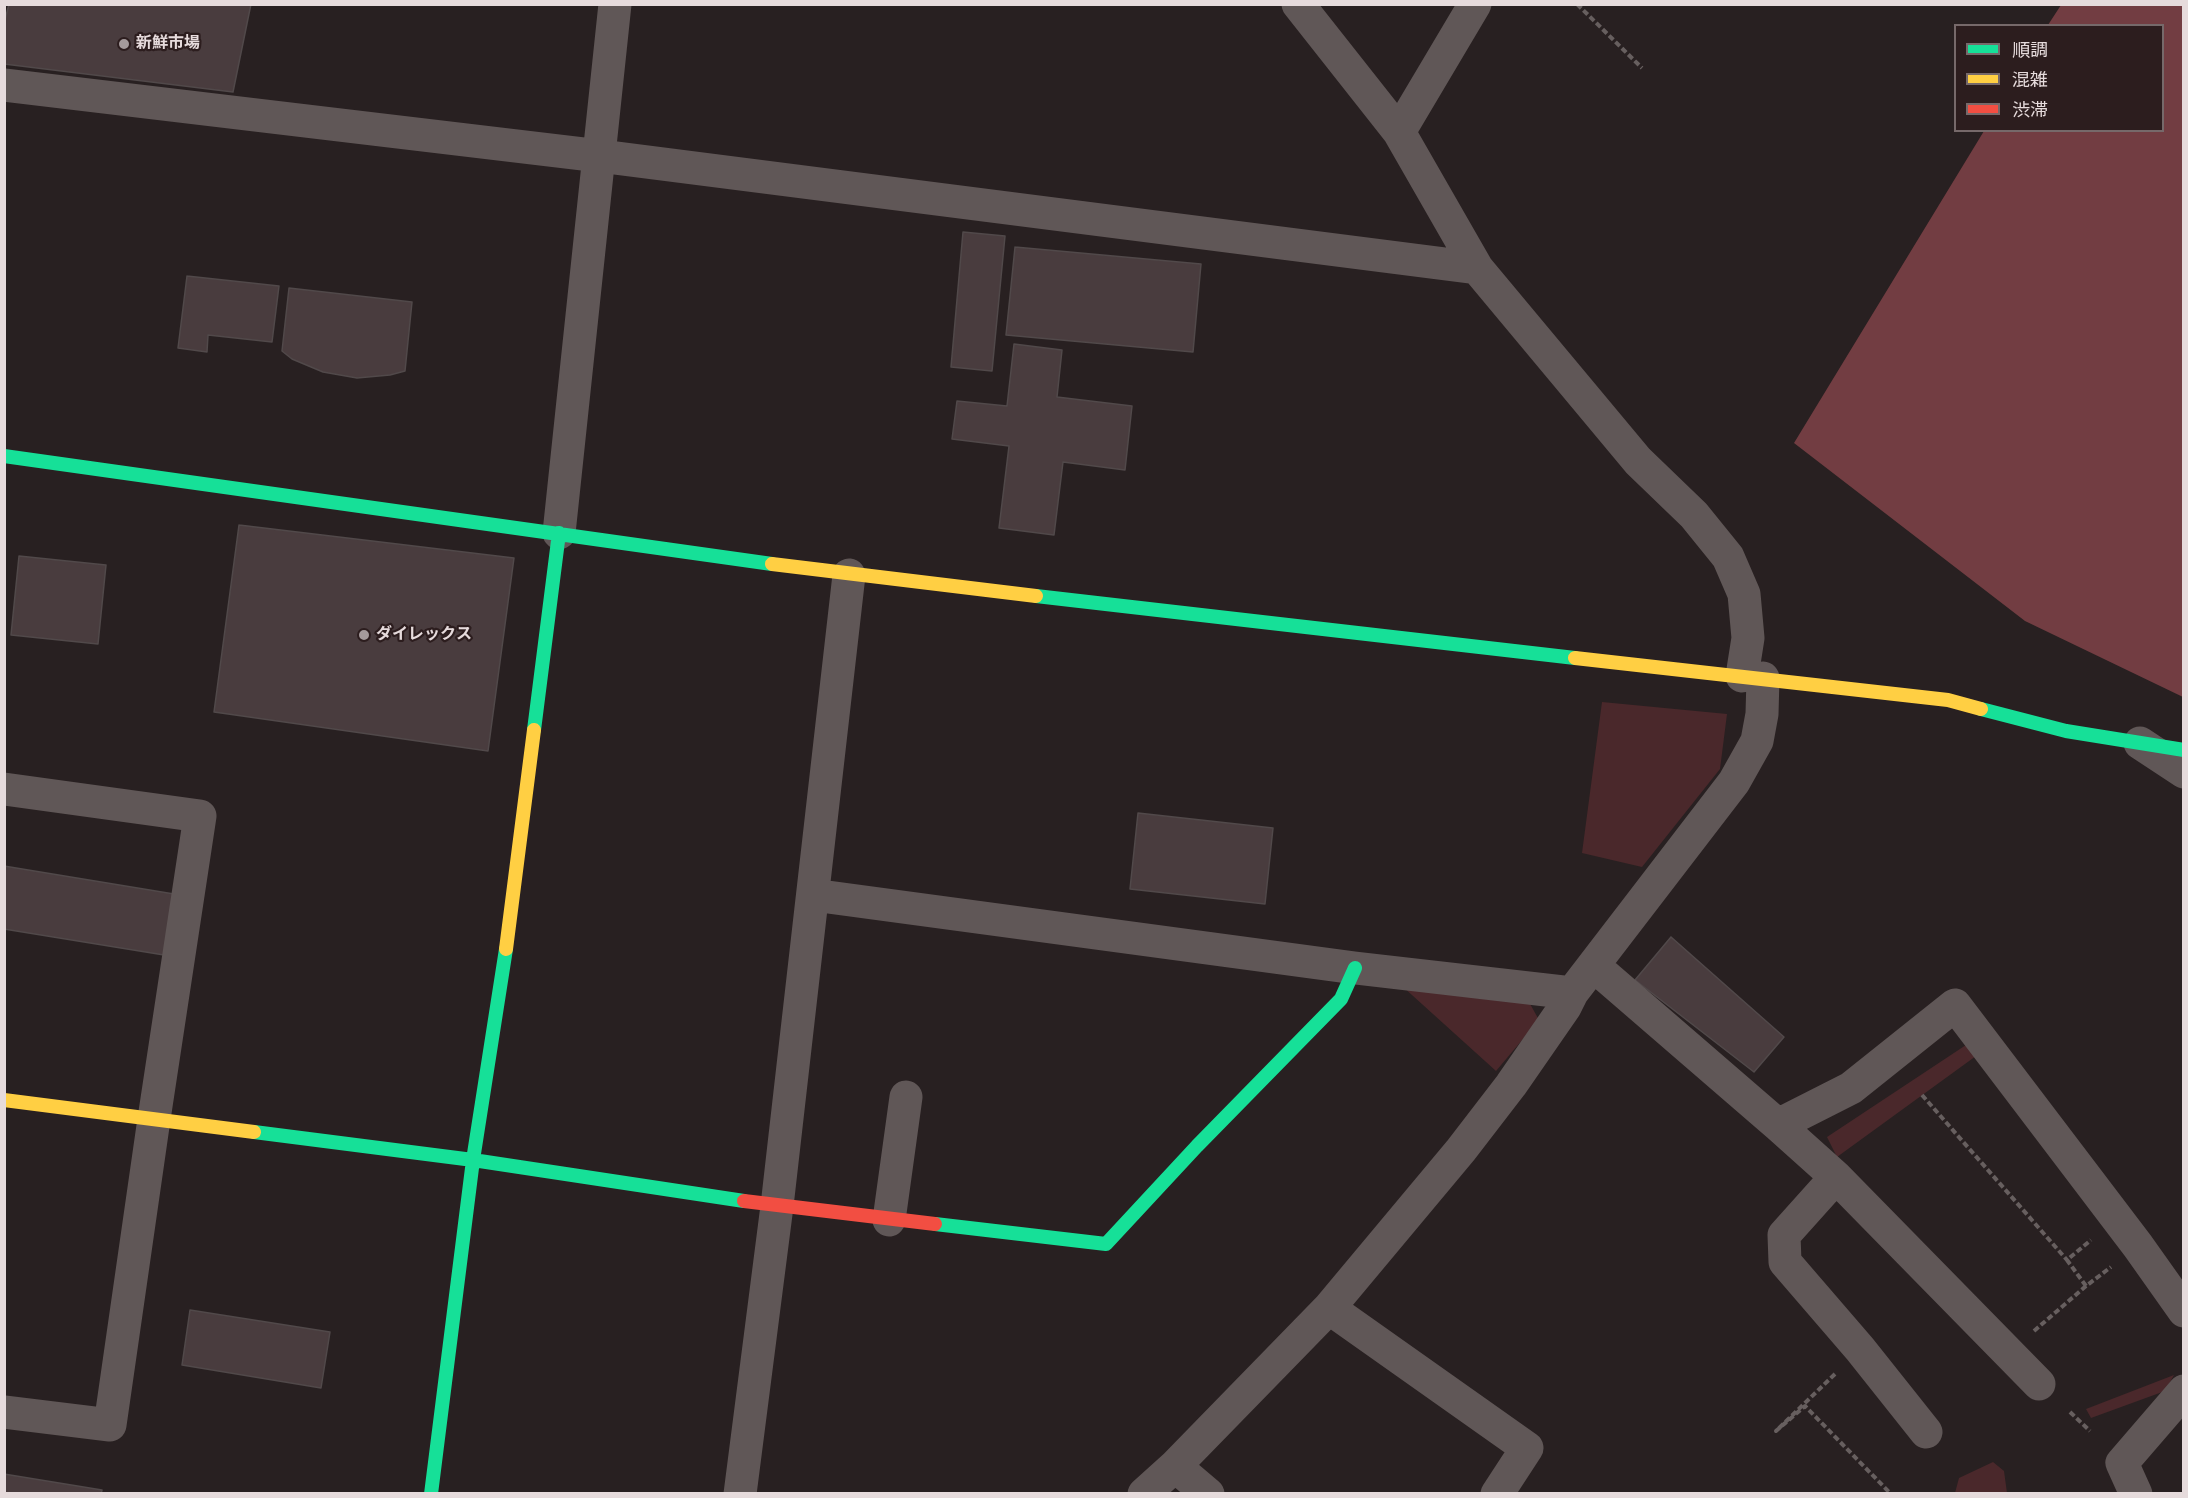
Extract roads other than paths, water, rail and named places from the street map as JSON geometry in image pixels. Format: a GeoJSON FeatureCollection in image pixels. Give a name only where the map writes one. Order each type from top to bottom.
{"type":"FeatureCollection","features":[{"type":"Feature","properties":{"kind":"street"},"geometry":{"type":"LineString","coordinates":[[431,1494],[473,1160],[505,958],[559,533],[615,4]]}},
{"type":"Feature","properties":{"kind":"street"},"geometry":{"type":"LineString","coordinates":[[1144,1494],[1175,1466],[1329,1308],[1468,1141],[1511,1085],[1565,1007],[1572,993],[1734,782],[1757,741],[1762,714],[1753,677],[1744,594],[1728,557],[1694,515],[1638,461],[1477,268],[1399,132],[1298,4]]}},
{"type":"Feature","properties":{"kind":"street"},"geometry":{"type":"LineString","coordinates":[[1399,132],[1475,4]]}},
{"type":"Feature","properties":{"kind":"street"},"geometry":{"type":"LineString","coordinates":[[4,85],[600,156],[1477,268]]}},
{"type":"Feature","properties":{"kind":"street"},"geometry":{"type":"LineString","coordinates":[[4,456],[849,576],[1948,700],[2066,731],[2184,750]]}},
{"type":"Feature","properties":{"kind":"street"},"geometry":{"type":"LineString","coordinates":[[740,1494],[777,1206],[849,576]]}},
{"type":"Feature","properties":{"kind":"street"},"geometry":{"type":"LineString","coordinates":[[2140,743],[2184,772]]}},
{"type":"Feature","properties":{"kind":"street"},"geometry":{"type":"LineString","coordinates":[[4,789],[200,816],[110,1425],[4,1412]]}},
{"type":"Feature","properties":{"kind":"street"},"geometry":{"type":"LineString","coordinates":[[813,895],[1354,968],[1572,993]]}},
{"type":"Feature","properties":{"kind":"street"},"geometry":{"type":"LineString","coordinates":[[1594,966],[1836,1177],[2039,1384]]}},
{"type":"Feature","properties":{"kind":"street"},"geometry":{"type":"LineString","coordinates":[[4,1100],[473,1160],[777,1206],[1106,1244],[1197,1146],[1341,999],[1354,968]]}},
{"type":"Feature","properties":{"kind":"street"},"geometry":{"type":"LineString","coordinates":[[1778,1125],[1851,1088],[1955,1005],[2138,1246],[2184,1311]]}},
{"type":"Feature","properties":{"kind":"street"},"geometry":{"type":"LineString","coordinates":[[889,1220],[906,1097]]}},
{"type":"Feature","properties":{"kind":"street"},"geometry":{"type":"LineString","coordinates":[[1836,1177],[1784,1235],[1785,1262],[1860,1349],[1926,1432]]}},
{"type":"Feature","properties":{"kind":"street"},"geometry":{"type":"LineString","coordinates":[[1329,1308],[1527,1448],[1497,1494]]}},
{"type":"Feature","properties":{"kind":"street"},"geometry":{"type":"LineString","coordinates":[[2136,1494],[2122,1463],[2184,1391]]}},
{"type":"Feature","properties":{"kind":"street"},"geometry":{"type":"LineString","coordinates":[[1175,1466],[1208,1494]]}},
{"type":"Feature","properties":{"kind":"place","name":"新鮮市場"},"geometry":{"type":"Point","coordinates":[124,44]}},
{"type":"Feature","properties":{"kind":"place","name":"ダイレックス"},"geometry":{"type":"Point","coordinates":[364,635]}}]}
